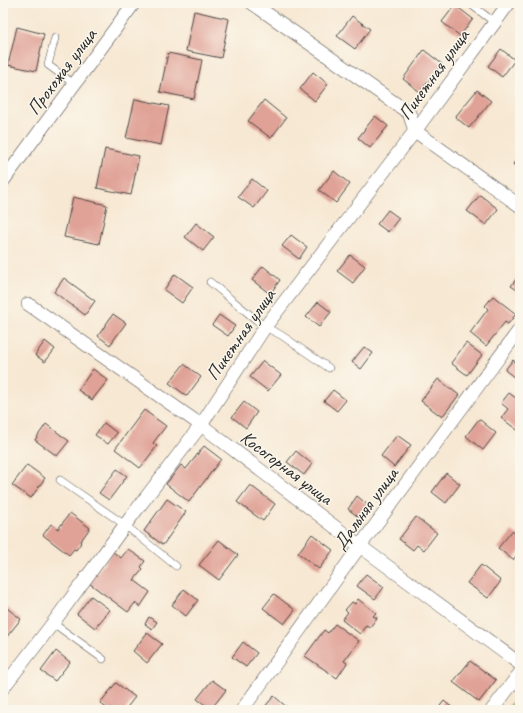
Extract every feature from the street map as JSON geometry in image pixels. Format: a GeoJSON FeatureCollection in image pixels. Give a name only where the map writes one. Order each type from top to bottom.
{"type":"FeatureCollection","features":[{"type":"Feature","properties":{"kind":"street","name":"Прохожая улица"},"geometry":{"type":"LineString","coordinates":[[3,181],[134,3]]}},
{"type":"Feature","properties":{"kind":"street"},"geometry":{"type":"LineString","coordinates":[[252,3],[409,113],[415,131],[520,206]]}},
{"type":"Feature","properties":{"kind":"street","name":"Пикетная улица"},"geometry":{"type":"LineString","coordinates":[[3,688],[201,425],[265,328],[415,131],[509,3]]}},
{"type":"Feature","properties":{"kind":"street","name":"Косогорная улица"},"geometry":{"type":"LineString","coordinates":[[28,304],[201,425],[360,546],[520,664]]}},
{"type":"Feature","properties":{"kind":"street","name":"Дальняя улица"},"geometry":{"type":"LineString","coordinates":[[242,710],[360,546],[520,329]]}},
{"type":"Feature","properties":{"kind":"street"},"geometry":{"type":"LineString","coordinates":[[492,710],[520,673]]}},
{"type":"Feature","properties":{"kind":"lane"},"geometry":{"type":"LineString","coordinates":[[469,3],[494,22]]}},
{"type":"Feature","properties":{"kind":"lane"},"geometry":{"type":"LineString","coordinates":[[55,38],[48,65],[74,84]]}},
{"type":"Feature","properties":{"kind":"lane"},"geometry":{"type":"LineString","coordinates":[[210,282],[265,328],[281,335],[329,368]]}},
{"type":"Feature","properties":{"kind":"lane"},"geometry":{"type":"LineString","coordinates":[[60,480],[125,524],[176,566]]}},
{"type":"Feature","properties":{"kind":"lane"},"geometry":{"type":"LineString","coordinates":[[53,623],[103,659]]}},
{"type":"Feature","properties":{"kind":"green space"},"geometry":{"type":"Polygon","coordinates":[[[520,694],[520,710],[506,710],[520,694]]]}},
{"type":"Feature","properties":{"kind":"building"},"geometry":{"type":"Polygon","coordinates":[[[455,5],[473,19],[460,36],[442,22],[455,5]]]}},
{"type":"Feature","properties":{"kind":"building"},"geometry":{"type":"Polygon","coordinates":[[[194,11],[229,19],[221,58],[186,51],[194,11]]]}},
{"type":"Feature","properties":{"kind":"building"},"geometry":{"type":"Polygon","coordinates":[[[352,16],[370,29],[355,49],[337,36],[352,16]]]}},
{"type":"Feature","properties":{"kind":"building"},"geometry":{"type":"Polygon","coordinates":[[[17,27],[44,34],[36,71],[8,65],[17,27]]]}},
{"type":"Feature","properties":{"kind":"building"},"geometry":{"type":"Polygon","coordinates":[[[501,49],[515,60],[502,77],[488,66],[501,49]]]}},
{"type":"Feature","properties":{"kind":"building"},"geometry":{"type":"Polygon","coordinates":[[[424,50],[442,64],[420,92],[403,79],[424,50]]]}},
{"type":"Feature","properties":{"kind":"building"},"geometry":{"type":"Polygon","coordinates":[[[168,53],[202,60],[194,99],[160,92],[168,53]]]}},
{"type":"Feature","properties":{"kind":"building"},"geometry":{"type":"Polygon","coordinates":[[[313,72],[328,84],[315,101],[300,89],[313,72]]]}},
{"type":"Feature","properties":{"kind":"building"},"geometry":{"type":"Polygon","coordinates":[[[477,90],[491,101],[469,128],[455,117],[477,90]]]}},
{"type":"Feature","properties":{"kind":"building"},"geometry":{"type":"Polygon","coordinates":[[[135,99],[169,106],[161,145],[126,138],[135,99]]]}},
{"type":"Feature","properties":{"kind":"building"},"geometry":{"type":"Polygon","coordinates":[[[264,100],[286,118],[271,138],[248,121],[264,100]]]}},
{"type":"Feature","properties":{"kind":"building"},"geometry":{"type":"Polygon","coordinates":[[[375,116],[388,126],[370,148],[358,138],[375,116]]]}},
{"type":"Feature","properties":{"kind":"building"},"geometry":{"type":"Polygon","coordinates":[[[105,149],[139,156],[131,195],[97,188],[105,149]]]}},
{"type":"Feature","properties":{"kind":"building"},"geometry":{"type":"Polygon","coordinates":[[[520,155],[520,170],[513,164],[520,155]]]}},
{"type":"Feature","properties":{"kind":"building"},"geometry":{"type":"Polygon","coordinates":[[[334,171],[350,184],[336,203],[319,190],[334,171]]]}},
{"type":"Feature","properties":{"kind":"building"},"geometry":{"type":"Polygon","coordinates":[[[252,179],[267,191],[254,208],[238,197],[252,179]]]}},
{"type":"Feature","properties":{"kind":"building"},"geometry":{"type":"Polygon","coordinates":[[[480,195],[498,209],[486,225],[467,211],[480,195]]]}},
{"type":"Feature","properties":{"kind":"building"},"geometry":{"type":"Polygon","coordinates":[[[73,197],[107,205],[99,244],[64,237],[73,197]]]}},
{"type":"Feature","properties":{"kind":"building"},"geometry":{"type":"Polygon","coordinates":[[[388,210],[399,218],[388,232],[377,224],[388,210]]]}},
{"type":"Feature","properties":{"kind":"building"},"geometry":{"type":"Polygon","coordinates":[[[196,223],[214,237],[203,251],[185,237],[196,223]]]}},
{"type":"Feature","properties":{"kind":"building"},"geometry":{"type":"Polygon","coordinates":[[[291,235],[307,247],[299,259],[282,246],[291,235]]]}},
{"type":"Feature","properties":{"kind":"building"},"geometry":{"type":"Polygon","coordinates":[[[350,255],[365,266],[353,283],[337,271],[350,255]]]}},
{"type":"Feature","properties":{"kind":"building"},"geometry":{"type":"Polygon","coordinates":[[[263,266],[280,280],[270,294],[252,280],[263,266]]]}},
{"type":"Feature","properties":{"kind":"building"},"geometry":{"type":"Polygon","coordinates":[[[175,274],[193,287],[182,303],[164,290],[175,274]]]}},
{"type":"Feature","properties":{"kind":"building"},"geometry":{"type":"Polygon","coordinates":[[[520,274],[520,292],[511,286],[520,274]]]}},
{"type":"Feature","properties":{"kind":"building"},"geometry":{"type":"Polygon","coordinates":[[[64,278],[95,301],[85,315],[54,292],[64,278]]]}},
{"type":"Feature","properties":{"kind":"building"},"geometry":{"type":"Polygon","coordinates":[[[493,296],[516,314],[508,324],[505,322],[486,346],[470,333],[488,309],[485,306],[493,296]]]}},
{"type":"Feature","properties":{"kind":"building"},"geometry":{"type":"Polygon","coordinates":[[[318,302],[331,312],[319,327],[306,317],[318,302]]]}},
{"type":"Feature","properties":{"kind":"building"},"geometry":{"type":"Polygon","coordinates":[[[113,314],[126,323],[110,345],[98,336],[113,314]]]}},
{"type":"Feature","properties":{"kind":"building"},"geometry":{"type":"Polygon","coordinates":[[[219,315],[235,326],[228,336],[212,325],[219,315]]]}},
{"type":"Feature","properties":{"kind":"building"},"geometry":{"type":"Polygon","coordinates":[[[45,341],[55,349],[45,362],[35,355],[45,341]]]}},
{"type":"Feature","properties":{"kind":"building"},"geometry":{"type":"Polygon","coordinates":[[[466,343],[482,355],[467,375],[451,363],[466,343]]]}},
{"type":"Feature","properties":{"kind":"building"},"geometry":{"type":"Polygon","coordinates":[[[364,347],[373,353],[361,369],[352,362],[364,347]]]}},
{"type":"Feature","properties":{"kind":"building"},"geometry":{"type":"Polygon","coordinates":[[[513,360],[520,366],[520,382],[505,370],[513,360]]]}},
{"type":"Feature","properties":{"kind":"building"},"geometry":{"type":"Polygon","coordinates":[[[263,361],[281,375],[268,391],[250,377],[263,361]]]}},
{"type":"Feature","properties":{"kind":"building"},"geometry":{"type":"Polygon","coordinates":[[[184,364],[201,377],[187,396],[169,383],[184,364]]]}},
{"type":"Feature","properties":{"kind":"building"},"geometry":{"type":"Polygon","coordinates":[[[93,369],[108,380],[92,400],[78,390],[93,369]]]}},
{"type":"Feature","properties":{"kind":"building"},"geometry":{"type":"Polygon","coordinates":[[[438,379],[459,395],[442,417],[421,401],[438,379]]]}},
{"type":"Feature","properties":{"kind":"building"},"geometry":{"type":"Polygon","coordinates":[[[333,390],[346,400],[337,411],[324,401],[333,390]]]}},
{"type":"Feature","properties":{"kind":"building"},"geometry":{"type":"Polygon","coordinates":[[[509,393],[520,401],[520,432],[501,418],[508,409],[501,403],[509,393]]]}},
{"type":"Feature","properties":{"kind":"building"},"geometry":{"type":"Polygon","coordinates":[[[244,402],[257,412],[246,428],[232,417],[244,402]]]}},
{"type":"Feature","properties":{"kind":"building"},"geometry":{"type":"Polygon","coordinates":[[[144,410],[166,426],[153,443],[157,446],[140,468],[115,449],[144,410]]]}},
{"type":"Feature","properties":{"kind":"building"},"geometry":{"type":"Polygon","coordinates":[[[479,419],[496,433],[483,450],[466,436],[479,419]]]}},
{"type":"Feature","properties":{"kind":"building"},"geometry":{"type":"Polygon","coordinates":[[[104,423],[117,433],[108,444],[95,435],[104,423]]]}},
{"type":"Feature","properties":{"kind":"building"},"geometry":{"type":"Polygon","coordinates":[[[46,424],[69,441],[57,456],[35,440],[46,424]]]}},
{"type":"Feature","properties":{"kind":"building"},"geometry":{"type":"Polygon","coordinates":[[[397,435],[411,445],[394,467],[381,456],[397,435]]]}},
{"type":"Feature","properties":{"kind":"building"},"geometry":{"type":"Polygon","coordinates":[[[204,446],[221,459],[189,502],[166,484],[181,465],[186,469],[204,446]]]}},
{"type":"Feature","properties":{"kind":"building"},"geometry":{"type":"Polygon","coordinates":[[[296,451],[312,464],[304,475],[287,462],[296,451]]]}},
{"type":"Feature","properties":{"kind":"building"},"geometry":{"type":"Polygon","coordinates":[[[27,465],[45,478],[31,498],[12,485],[27,465]]]}},
{"type":"Feature","properties":{"kind":"building"},"geometry":{"type":"Polygon","coordinates":[[[117,469],[127,476],[109,500],[99,493],[117,469]]]}},
{"type":"Feature","properties":{"kind":"building"},"geometry":{"type":"Polygon","coordinates":[[[446,473],[460,484],[446,503],[432,492],[446,473]]]}},
{"type":"Feature","properties":{"kind":"building"},"geometry":{"type":"Polygon","coordinates":[[[250,485],[275,504],[263,521],[237,502],[250,485]]]}},
{"type":"Feature","properties":{"kind":"building"},"geometry":{"type":"Polygon","coordinates":[[[357,496],[369,506],[360,518],[348,509],[357,496]]]}},
{"type":"Feature","properties":{"kind":"building"},"geometry":{"type":"Polygon","coordinates":[[[167,499],[186,512],[163,545],[144,531],[167,499]]]}},
{"type":"Feature","properties":{"kind":"building"},"geometry":{"type":"Polygon","coordinates":[[[70,513],[90,528],[76,550],[74,549],[69,555],[43,535],[51,524],[58,529],[70,513]]]}},
{"type":"Feature","properties":{"kind":"building"},"geometry":{"type":"Polygon","coordinates":[[[416,517],[437,533],[424,550],[417,545],[413,550],[399,539],[416,517]]]}},
{"type":"Feature","properties":{"kind":"building"},"geometry":{"type":"Polygon","coordinates":[[[512,531],[520,537],[520,551],[513,560],[498,548],[512,531]]]}},
{"type":"Feature","properties":{"kind":"building"},"geometry":{"type":"Polygon","coordinates":[[[312,534],[333,550],[319,569],[298,553],[312,534]]]}},
{"type":"Feature","properties":{"kind":"building"},"geometry":{"type":"Polygon","coordinates":[[[219,540],[238,555],[219,580],[199,565],[219,540]]]}},
{"type":"Feature","properties":{"kind":"building"},"geometry":{"type":"Polygon","coordinates":[[[128,549],[145,561],[141,567],[143,569],[134,580],[150,592],[140,607],[135,603],[128,612],[89,583],[113,552],[121,558],[128,549]]]}},
{"type":"Feature","properties":{"kind":"building"},"geometry":{"type":"Polygon","coordinates":[[[481,565],[501,581],[488,598],[467,583],[481,565]]]}},
{"type":"Feature","properties":{"kind":"building"},"geometry":{"type":"Polygon","coordinates":[[[366,574],[384,587],[375,599],[357,586],[366,574]]]}},
{"type":"Feature","properties":{"kind":"building"},"geometry":{"type":"Polygon","coordinates":[[[184,589],[198,600],[186,616],[172,605],[184,589]]]}},
{"type":"Feature","properties":{"kind":"building"},"geometry":{"type":"Polygon","coordinates":[[[274,594],[295,610],[284,624],[263,608],[274,594]]]}},
{"type":"Feature","properties":{"kind":"building"},"geometry":{"type":"Polygon","coordinates":[[[91,596],[110,610],[95,628],[77,614],[91,596]]]}},
{"type":"Feature","properties":{"kind":"building"},"geometry":{"type":"Polygon","coordinates":[[[358,599],[376,613],[373,616],[377,618],[370,627],[366,625],[360,634],[342,620],[348,612],[345,610],[352,602],[355,604],[358,599]]]}},
{"type":"Feature","properties":{"kind":"building"},"geometry":{"type":"Polygon","coordinates":[[[3,605],[21,619],[5,639],[3,637],[3,605]]]}},
{"type":"Feature","properties":{"kind":"building"},"geometry":{"type":"Polygon","coordinates":[[[149,617],[157,622],[152,629],[145,624],[149,617]]]}},
{"type":"Feature","properties":{"kind":"building"},"geometry":{"type":"Polygon","coordinates":[[[335,624],[359,641],[344,661],[347,663],[337,678],[305,656],[324,630],[328,633],[335,624]]]}},
{"type":"Feature","properties":{"kind":"building"},"geometry":{"type":"Polygon","coordinates":[[[147,633],[162,644],[147,663],[133,651],[147,633]]]}},
{"type":"Feature","properties":{"kind":"building"},"geometry":{"type":"Polygon","coordinates":[[[243,642],[257,653],[246,667],[232,657],[243,642]]]}},
{"type":"Feature","properties":{"kind":"building"},"geometry":{"type":"Polygon","coordinates":[[[56,651],[70,662],[55,681],[41,671],[56,651]]]}},
{"type":"Feature","properties":{"kind":"building"},"geometry":{"type":"Polygon","coordinates":[[[470,661],[496,680],[479,702],[453,682],[470,661]]]}},
{"type":"Feature","properties":{"kind":"building"},"geometry":{"type":"Polygon","coordinates":[[[212,680],[226,690],[211,709],[197,699],[212,680]]]}},
{"type":"Feature","properties":{"kind":"building"},"geometry":{"type":"Polygon","coordinates":[[[116,683],[135,697],[125,710],[109,710],[100,703],[116,683]]]}},
{"type":"Feature","properties":{"kind":"building"},"geometry":{"type":"Polygon","coordinates":[[[274,696],[290,710],[262,710],[274,696]]]}},
{"type":"Feature","properties":{"kind":"building"},"geometry":{"type":"Polygon","coordinates":[[[444,701],[455,710],[437,710],[444,701]]]}}]}
